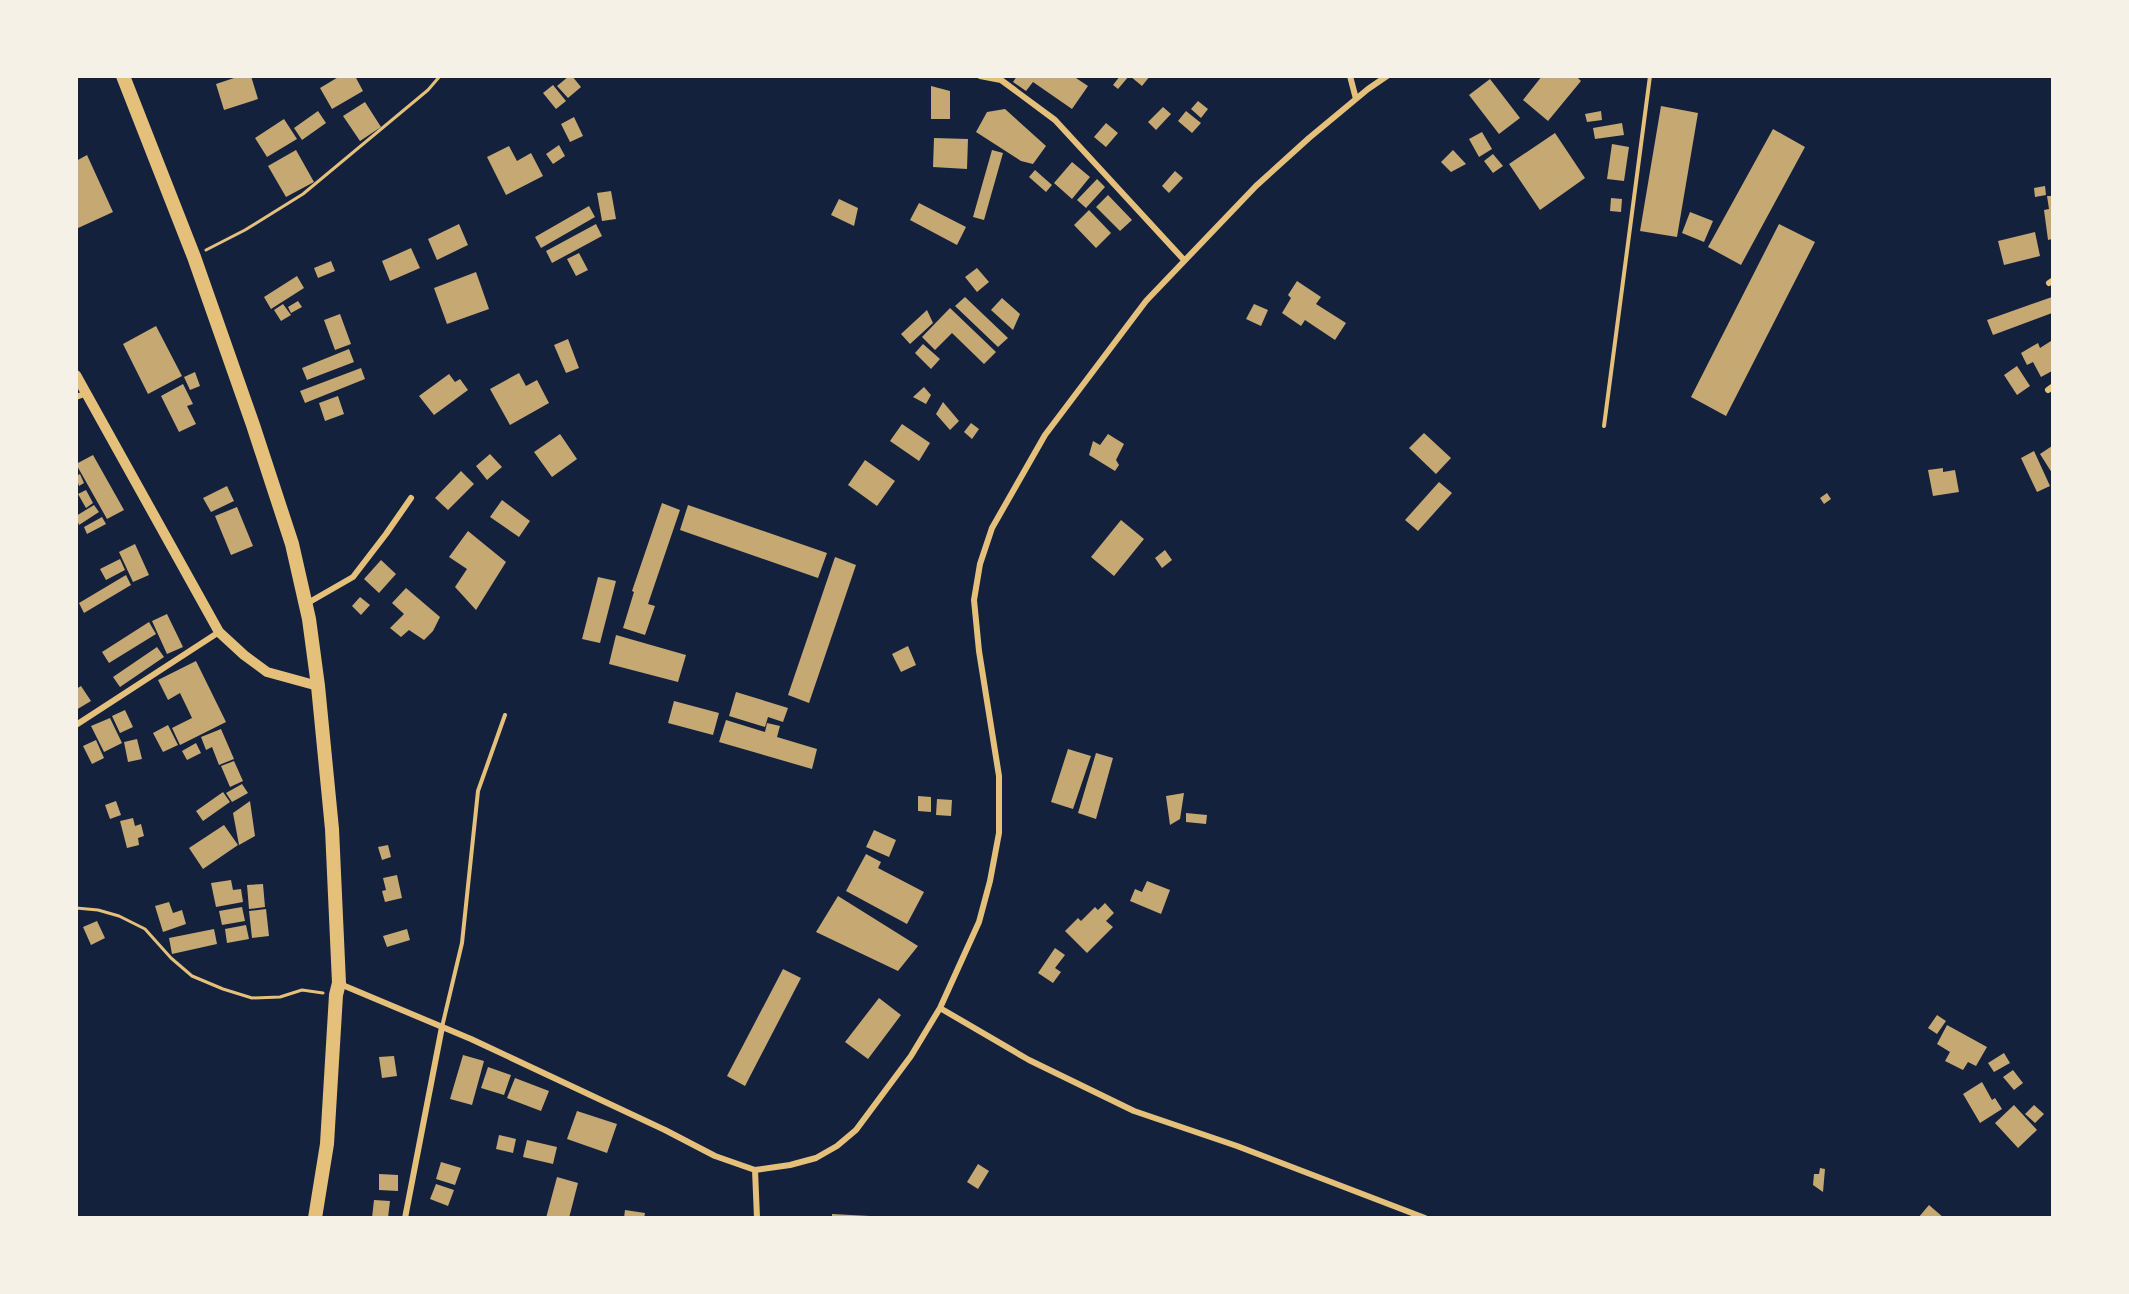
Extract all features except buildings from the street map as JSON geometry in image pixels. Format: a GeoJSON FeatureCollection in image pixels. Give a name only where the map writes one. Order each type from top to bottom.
{"type":"FeatureCollection","features":[{"type":"Feature","properties":{"kind":"highway"},"geometry":{"type":"LineString","coordinates":[[123,76],[194,257],[253,425],[292,544],[305,605],[318,686],[332,829],[338,989],[327,1144],[315,1218]]}},
{"type":"Feature","properties":{"kind":"street"},"geometry":{"type":"LineString","coordinates":[[980,76],[1002,78],[1055,120],[1184,260]]}},
{"type":"Feature","properties":{"kind":"street"},"geometry":{"type":"LineString","coordinates":[[1350,76],[1356,99]]}},
{"type":"Feature","properties":{"kind":"street"},"geometry":{"type":"LineString","coordinates":[[338,989],[471,1038],[715,1156],[755,1170],[790,1165],[816,1158],[837,1146],[856,1130],[911,1056],[940,1008],[979,922],[990,881],[999,833],[999,776],[986,701],[974,600],[981,564],[992,528],[1045,435],[1146,301],[1256,186],[1309,138],[1387,76]]}},
{"type":"Feature","properties":{"kind":"street"},"geometry":{"type":"LineString","coordinates":[[76,375],[219,632],[267,672],[318,686]]}},
{"type":"Feature","properties":{"kind":"street"},"geometry":{"type":"LineString","coordinates":[[76,397],[88,393]]}},
{"type":"Feature","properties":{"kind":"street"},"geometry":{"type":"LineString","coordinates":[[305,605],[353,578],[411,498]]}},
{"type":"Feature","properties":{"kind":"street"},"geometry":{"type":"LineString","coordinates":[[76,725],[219,632]]}},
{"type":"Feature","properties":{"kind":"street"},"geometry":{"type":"LineString","coordinates":[[940,1008],[1029,1060],[1134,1111],[1237,1146],[1425,1218]]}},
{"type":"Feature","properties":{"kind":"street"},"geometry":{"type":"LineString","coordinates":[[405,1218],[442,1028]]}},
{"type":"Feature","properties":{"kind":"street"},"geometry":{"type":"LineString","coordinates":[[755,1170],[757,1218]]}},
{"type":"Feature","properties":{"kind":"lane"},"geometry":{"type":"LineString","coordinates":[[1604,426],[1650,76]]}},
{"type":"Feature","properties":{"kind":"lane"},"geometry":{"type":"LineString","coordinates":[[442,1028],[462,943],[478,790],[504,715]]}},
{"type":"Feature","properties":{"kind":"path"},"geometry":{"type":"LineString","coordinates":[[194,257],[245,230],[303,194],[412,104],[440,76]]}},
{"type":"Feature","properties":{"kind":"path"},"geometry":{"type":"LineString","coordinates":[[76,908],[98,910],[119,916],[145,929],[171,958],[192,975],[223,989],[252,998],[280,997],[302,990],[338,989]]}}]}
